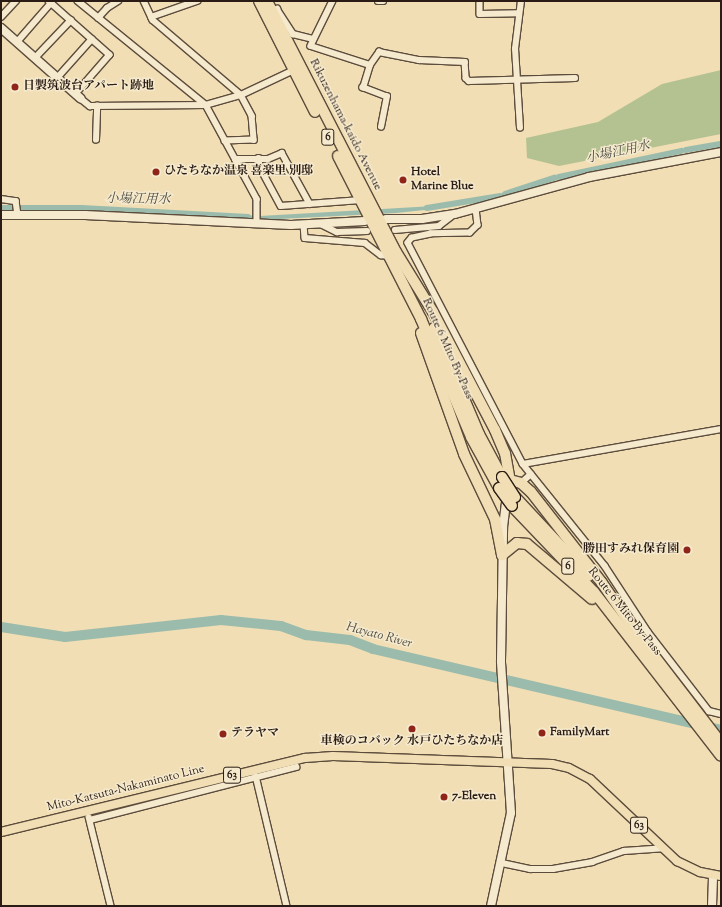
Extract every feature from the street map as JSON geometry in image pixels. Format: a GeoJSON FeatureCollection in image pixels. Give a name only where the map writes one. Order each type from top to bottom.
{"type":"FeatureCollection","features":[{"type":"Feature","properties":{"kind":"highway","name":"Rikuzenhama-kaido Avenue"},"geometry":{"type":"LineString","coordinates":[[259,1],[400,260]]}},
{"type":"Feature","properties":{"kind":"highway","name":"Rikuzenhama-kaido Avenue"},"geometry":{"type":"LineString","coordinates":[[267,1],[296,69],[398,273]]}},
{"type":"Feature","properties":{"kind":"highway"},"geometry":{"type":"LineString","coordinates":[[400,260],[433,312],[510,451],[506,478],[521,483],[602,583],[633,628]]}},
{"type":"Feature","properties":{"kind":"highway","name":"Route 6 Mito By-Pass"},"geometry":{"type":"LineString","coordinates":[[400,260],[437,335],[479,434],[506,478],[514,502],[594,592],[683,706],[717,744]]}},
{"type":"Feature","properties":{"kind":"highway"},"geometry":{"type":"LineString","coordinates":[[398,273],[457,436],[495,519],[502,555],[517,543],[527,544],[622,628]]}},
{"type":"Feature","properties":{"kind":"highway","name":"Route 6 Mito By-Pass"},"geometry":{"type":"LineString","coordinates":[[398,273],[421,319],[474,444],[500,488],[598,585],[694,708],[717,744],[721,756]]}},
{"type":"Feature","properties":{"kind":"main road","name":"Mito-Katsuta-Nakaminato Line"},"geometry":{"type":"LineString","coordinates":[[1,832],[88,810],[256,774],[305,758],[327,757],[552,764],[583,774],[600,787],[663,848],[686,867],[717,876]]}},
{"type":"Feature","properties":{"kind":"street"},"geometry":{"type":"LineString","coordinates":[[1,17],[16,1]]}},
{"type":"Feature","properties":{"kind":"street"},"geometry":{"type":"LineString","coordinates":[[78,1],[206,105],[257,199],[257,224]]}},
{"type":"Feature","properties":{"kind":"street"},"geometry":{"type":"LineString","coordinates":[[98,18],[107,8],[118,1]]}},
{"type":"Feature","properties":{"kind":"street"},"geometry":{"type":"LineString","coordinates":[[144,1],[151,17],[241,95],[252,116],[254,140],[225,141]]}},
{"type":"Feature","properties":{"kind":"street"},"geometry":{"type":"LineString","coordinates":[[151,17],[197,1]]}},
{"type":"Feature","properties":{"kind":"street"},"geometry":{"type":"LineString","coordinates":[[333,1],[313,39],[312,46],[370,65]]}},
{"type":"Feature","properties":{"kind":"street"},"geometry":{"type":"LineString","coordinates":[[378,1],[383,1]]}},
{"type":"Feature","properties":{"kind":"street"},"geometry":{"type":"LineString","coordinates":[[480,1],[480,14],[519,12]]}},
{"type":"Feature","properties":{"kind":"street"},"geometry":{"type":"LineString","coordinates":[[520,1],[515,49],[520,128]]}},
{"type":"Feature","properties":{"kind":"street"},"geometry":{"type":"LineString","coordinates":[[17,42],[50,2],[71,20],[110,55],[78,96]]}},
{"type":"Feature","properties":{"kind":"street"},"geometry":{"type":"LineString","coordinates":[[272,12],[277,9],[293,34],[313,39]]}},
{"type":"Feature","properties":{"kind":"street"},"geometry":{"type":"LineString","coordinates":[[35,58],[71,20]]}},
{"type":"Feature","properties":{"kind":"street"},"geometry":{"type":"LineString","coordinates":[[1,28],[90,106],[206,105],[241,95],[296,69]]}},
{"type":"Feature","properties":{"kind":"street"},"geometry":{"type":"LineString","coordinates":[[57,78],[92,39]]}},
{"type":"Feature","properties":{"kind":"street"},"geometry":{"type":"LineString","coordinates":[[381,127],[387,97],[363,88],[370,65],[379,52],[419,60],[465,62],[466,78],[469,80],[575,78]]}},
{"type":"Feature","properties":{"kind":"street"},"geometry":{"type":"LineString","coordinates":[[96,140],[97,106]]}},
{"type":"Feature","properties":{"kind":"street"},"geometry":{"type":"LineString","coordinates":[[386,219],[422,219],[454,214],[589,177],[721,152]]}},
{"type":"Feature","properties":{"kind":"street"},"geometry":{"type":"LineString","coordinates":[[235,159],[268,159],[282,153],[310,204]]}},
{"type":"Feature","properties":{"kind":"street"},"geometry":{"type":"LineString","coordinates":[[259,158],[260,167],[281,206],[361,200]]}},
{"type":"Feature","properties":{"kind":"street"},"geometry":{"type":"LineString","coordinates":[[1,199],[16,201],[18,214]]}},
{"type":"Feature","properties":{"kind":"street"},"geometry":{"type":"LineString","coordinates":[[476,209],[478,226],[470,233],[432,234],[412,238],[408,243],[464,347],[510,451],[523,464],[605,566],[648,632],[709,711],[721,714]]}},
{"type":"Feature","properties":{"kind":"street"},"geometry":{"type":"LineString","coordinates":[[1,215],[18,214],[171,218],[257,224],[304,224],[365,221]]}},
{"type":"Feature","properties":{"kind":"street"},"geometry":{"type":"LineString","coordinates":[[395,230],[439,226],[454,214]]}},
{"type":"Feature","properties":{"kind":"street"},"geometry":{"type":"LineString","coordinates":[[319,223],[337,232],[367,231]]}},
{"type":"Feature","properties":{"kind":"street"},"geometry":{"type":"LineString","coordinates":[[304,224],[306,238],[366,243],[382,255],[389,256]]}},
{"type":"Feature","properties":{"kind":"street"},"geometry":{"type":"LineString","coordinates":[[523,464],[721,429]]}},
{"type":"Feature","properties":{"kind":"street"},"geometry":{"type":"LineString","coordinates":[[521,483],[531,474]]}},
{"type":"Feature","properties":{"kind":"street"},"geometry":{"type":"LineString","coordinates":[[492,906],[511,814],[501,664],[502,555],[506,478]]}},
{"type":"Feature","properties":{"kind":"street"},"geometry":{"type":"LineString","coordinates":[[90,820],[256,774],[296,767]]}},
{"type":"Feature","properties":{"kind":"street"},"geometry":{"type":"LineString","coordinates":[[256,774],[287,906]]}},
{"type":"Feature","properties":{"kind":"street"},"geometry":{"type":"LineString","coordinates":[[88,810],[111,906]]}},
{"type":"Feature","properties":{"kind":"street"},"geometry":{"type":"LineString","coordinates":[[502,863],[530,869],[553,869],[592,862],[624,851],[663,848]]}},
{"type":"Feature","properties":{"kind":"street"},"geometry":{"type":"LineString","coordinates":[[712,906],[717,876]]}},
{"type":"Feature","properties":{"kind":"green space"},"geometry":{"type":"Polygon","coordinates":[[[721,70],[721,134],[559,166],[527,158],[526,138],[598,122],[662,84],[721,70]]]}},
{"type":"Feature","properties":{"kind":"shaded area"},"geometry":{"type":"Polygon","coordinates":[[[434,206],[434,209],[396,213],[260,220],[240,218],[240,215],[260,216],[434,206]]]}},
{"type":"Feature","properties":{"kind":"waterway","name":"小場江用水"},"geometry":{"type":"LineString","coordinates":[[686,150],[721,144]]}},
{"type":"Feature","properties":{"kind":"waterway","name":"小場江用水"},"geometry":{"type":"LineString","coordinates":[[559,177],[681,151]]}},
{"type":"Feature","properties":{"kind":"waterway","name":"小場江用水"},"geometry":{"type":"LineString","coordinates":[[505,194],[554,178]]}},
{"type":"Feature","properties":{"kind":"waterway","name":"小場江用水"},"geometry":{"type":"LineString","coordinates":[[427,208],[500,196]]}},
{"type":"Feature","properties":{"kind":"waterway","name":"小場江用水"},"geometry":{"type":"LineString","coordinates":[[1,208],[16,208]]}},
{"type":"Feature","properties":{"kind":"waterway","name":"小場江用水"},"geometry":{"type":"LineString","coordinates":[[20,208],[82,208],[248,217]]}},
{"type":"Feature","properties":{"kind":"waterway","name":"Hayato River"},"geometry":{"type":"LineString","coordinates":[[1,627],[65,637],[221,620],[281,626],[306,635],[350,640],[373,649],[721,730]]}},
{"type":"Feature","properties":{"kind":"place","name":"日製筑波台アパート跡地"},"geometry":{"type":"Point","coordinates":[15,87]}},
{"type":"Feature","properties":{"kind":"place","name":"ひたちなか温泉 喜楽里 別邸"},"geometry":{"type":"Point","coordinates":[156,172]}},
{"type":"Feature","properties":{"kind":"place","name":"Hotel Marine Blue"},"geometry":{"type":"Point","coordinates":[403,180]}},
{"type":"Feature","properties":{"kind":"place","name":"勝田すみれ保育園"},"geometry":{"type":"Point","coordinates":[687,550]}},
{"type":"Feature","properties":{"kind":"place","name":"車検のコバック 水戸ひたちなか店"},"geometry":{"type":"Point","coordinates":[412,729]}},
{"type":"Feature","properties":{"kind":"place","name":"FamilyMart"},"geometry":{"type":"Point","coordinates":[542,733]}},
{"type":"Feature","properties":{"kind":"place","name":"テラヤマ"},"geometry":{"type":"Point","coordinates":[223,734]}},
{"type":"Feature","properties":{"kind":"place","name":"7-Eleven"},"geometry":{"type":"Point","coordinates":[444,797]}}]}
